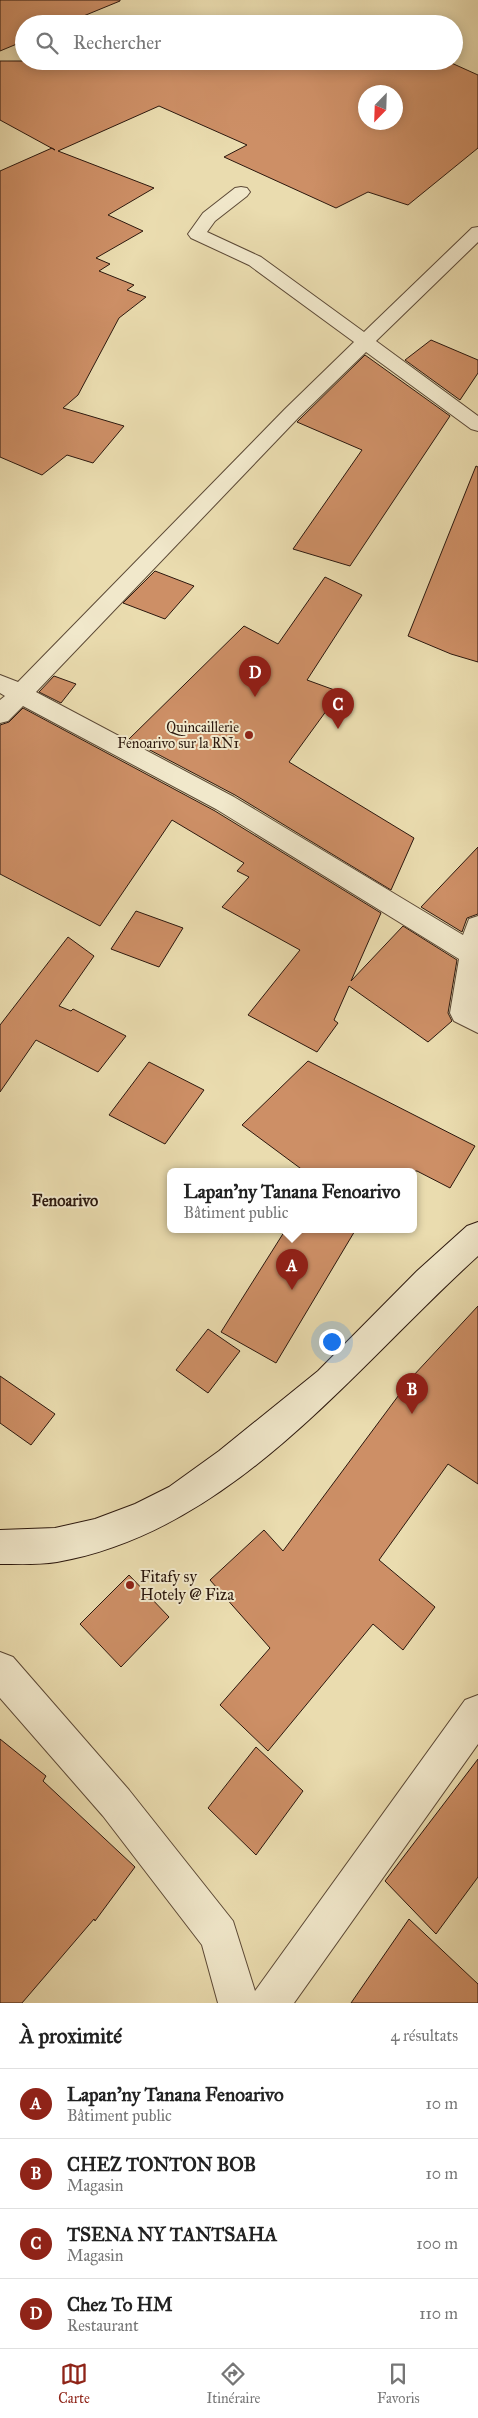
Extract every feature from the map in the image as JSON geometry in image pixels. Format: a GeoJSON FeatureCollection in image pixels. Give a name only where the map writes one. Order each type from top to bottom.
{"type":"FeatureCollection","features":[{"type":"Feature","properties":{"kind":"street"},"geometry":{"type":"LineString","coordinates":[[241,192],[209,217],[197,234],[255,261],[478,425]]}},
{"type":"Feature","properties":{"kind":"street"},"geometry":{"type":"LineString","coordinates":[[0,714],[10,689],[364,341],[478,232]]}},
{"type":"Feature","properties":{"kind":"street"},"geometry":{"type":"LineString","coordinates":[[10,689],[225,803],[474,955]]}},
{"type":"Feature","properties":{"kind":"street"},"geometry":{"type":"LineString","coordinates":[[478,926],[464,1013],[478,1022]]}},
{"type":"Feature","properties":{"kind":"street"},"geometry":{"type":"LineString","coordinates":[[0,1547],[55,1544],[95,1536],[143,1518],[181,1499],[231,1463],[329,1382],[428,1281],[478,1236]]}},
{"type":"Feature","properties":{"kind":"street"},"geometry":{"type":"LineString","coordinates":[[0,1670],[116,1803],[219,1935],[238,2003]]}},
{"type":"Feature","properties":{"kind":"street"},"geometry":{"type":"LineString","coordinates":[[270,2003],[478,1713]]}},
{"type":"Feature","properties":{"kind":"building"},"geometry":{"type":"Polygon","coordinates":[[[0,0],[120,0],[86,15],[15,15],[15,45],[0,51],[0,0]]]}},
{"type":"Feature","properties":{"kind":"building"},"geometry":{"type":"Polygon","coordinates":[[[0,61],[15,61],[15,70],[463,70],[463,68],[478,75],[478,148],[408,205],[368,192],[336,208],[224,157],[247,145],[159,106],[58,151],[154,188],[108,215],[143,231],[96,258],[110,264],[99,271],[134,285],[127,290],[146,297],[119,318],[78,395],[63,408],[124,426],[93,463],[67,455],[42,475],[0,457],[0,171],[52,148],[0,120],[0,61]]]}},
{"type":"Feature","properties":{"kind":"building"},"geometry":{"type":"Polygon","coordinates":[[[431,340],[478,360],[478,373],[460,400],[405,360],[431,340]]]}},
{"type":"Feature","properties":{"kind":"building"},"geometry":{"type":"Polygon","coordinates":[[[365,355],[450,416],[350,566],[293,549],[362,450],[297,422],[365,355]]]}},
{"type":"Feature","properties":{"kind":"building"},"geometry":{"type":"Polygon","coordinates":[[[476,466],[478,467],[478,662],[451,654],[408,636],[476,466]]]}},
{"type":"Feature","properties":{"kind":"building"},"geometry":{"type":"Polygon","coordinates":[[[155,571],[194,586],[165,619],[123,603],[155,571]]]}},
{"type":"Feature","properties":{"kind":"building"},"geometry":{"type":"Polygon","coordinates":[[[325,577],[362,595],[307,680],[340,692],[289,762],[414,838],[391,890],[235,795],[129,739],[244,626],[278,644],[325,577]]]}},
{"type":"Feature","properties":{"kind":"building"},"geometry":{"type":"Polygon","coordinates":[[[54,676],[76,684],[61,703],[39,692],[54,676]]]}},
{"type":"Feature","properties":{"kind":"building"},"geometry":{"type":"Polygon","coordinates":[[[23,708],[215,811],[381,913],[351,981],[403,926],[457,960],[448,1013],[452,1021],[428,1042],[349,986],[334,1020],[338,1023],[317,1052],[248,1015],[300,950],[222,907],[249,877],[237,871],[244,863],[172,820],[100,926],[0,874],[0,725],[9,722],[23,708]]]}},
{"type":"Feature","properties":{"kind":"building"},"geometry":{"type":"Polygon","coordinates":[[[478,847],[478,914],[467,918],[462,932],[421,907],[478,847]]]}},
{"type":"Feature","properties":{"kind":"building"},"geometry":{"type":"Polygon","coordinates":[[[136,911],[183,928],[159,967],[111,949],[136,911]]]}},
{"type":"Feature","properties":{"kind":"building"},"geometry":{"type":"Polygon","coordinates":[[[68,937],[94,956],[59,1006],[71,1011],[73,1009],[126,1036],[98,1072],[36,1040],[0,1092],[0,1025],[68,937]]]}},
{"type":"Feature","properties":{"kind":"building"},"geometry":{"type":"Polygon","coordinates":[[[308,1061],[475,1146],[450,1188],[417,1171],[417,1168],[300,1168],[242,1125],[308,1061]]]}},
{"type":"Feature","properties":{"kind":"building"},"geometry":{"type":"Polygon","coordinates":[[[149,1062],[204,1090],[165,1144],[109,1115],[149,1062]]]}},
{"type":"Feature","properties":{"kind":"building"},"geometry":{"type":"Polygon","coordinates":[[[283,1233],[354,1233],[276,1363],[221,1332],[283,1233]]]}},
{"type":"Feature","properties":{"kind":"building"},"geometry":{"type":"Polygon","coordinates":[[[478,1306],[478,1484],[448,1464],[379,1560],[435,1607],[403,1650],[373,1624],[268,1751],[220,1705],[270,1648],[210,1580],[264,1530],[283,1551],[413,1376],[478,1306]]]}},
{"type":"Feature","properties":{"kind":"building"},"geometry":{"type":"Polygon","coordinates":[[[208,1329],[240,1351],[208,1393],[176,1370],[208,1329]]]}},
{"type":"Feature","properties":{"kind":"building"},"geometry":{"type":"Polygon","coordinates":[[[0,1376],[55,1414],[31,1445],[0,1423],[0,1376]]]}},
{"type":"Feature","properties":{"kind":"building"},"geometry":{"type":"Polygon","coordinates":[[[129,1575],[169,1617],[121,1667],[80,1624],[129,1575]]]}},
{"type":"Feature","properties":{"kind":"building"},"geometry":{"type":"Polygon","coordinates":[[[0,1739],[46,1776],[43,1781],[135,1867],[95,1921],[94,1919],[22,2003],[0,2003],[0,1739]]]}},
{"type":"Feature","properties":{"kind":"building"},"geometry":{"type":"Polygon","coordinates":[[[256,1747],[303,1791],[256,1855],[208,1808],[256,1747]]]}},
{"type":"Feature","properties":{"kind":"building"},"geometry":{"type":"Polygon","coordinates":[[[478,1759],[478,1877],[436,1934],[385,1881],[478,1759]]]}},
{"type":"Feature","properties":{"kind":"building"},"geometry":{"type":"Polygon","coordinates":[[[409,1919],[478,1984],[478,2003],[351,2003],[409,1919]]]}},
{"type":"Feature","properties":{"kind":"place","name":"Chez To HM"},"geometry":{"type":"Point","coordinates":[255,697]}},
{"type":"Feature","properties":{"kind":"place","name":"TSENA NY TANTSAHA"},"geometry":{"type":"Point","coordinates":[338,729]}},
{"type":"Feature","properties":{"kind":"place","name":"Quincaillerie Fenoarivo sur la RN1"},"geometry":{"type":"Point","coordinates":[249,735]}},
{"type":"Feature","properties":{"kind":"place","name":"Lapan'ny Tanana Fenoarivo"},"geometry":{"type":"Point","coordinates":[292,1290]}},
{"type":"Feature","properties":{"kind":"place","name":"CHEZ TONTON BOB"},"geometry":{"type":"Point","coordinates":[412,1414]}},
{"type":"Feature","properties":{"kind":"place","name":"Fitafy sy Hotely @ Fiza"},"geometry":{"type":"Point","coordinates":[130,1585]}},
{"type":"Feature","properties":{"kind":"district","name":"Fenoarivo"},"geometry":{"type":"Point","coordinates":[65,1200]}}]}
